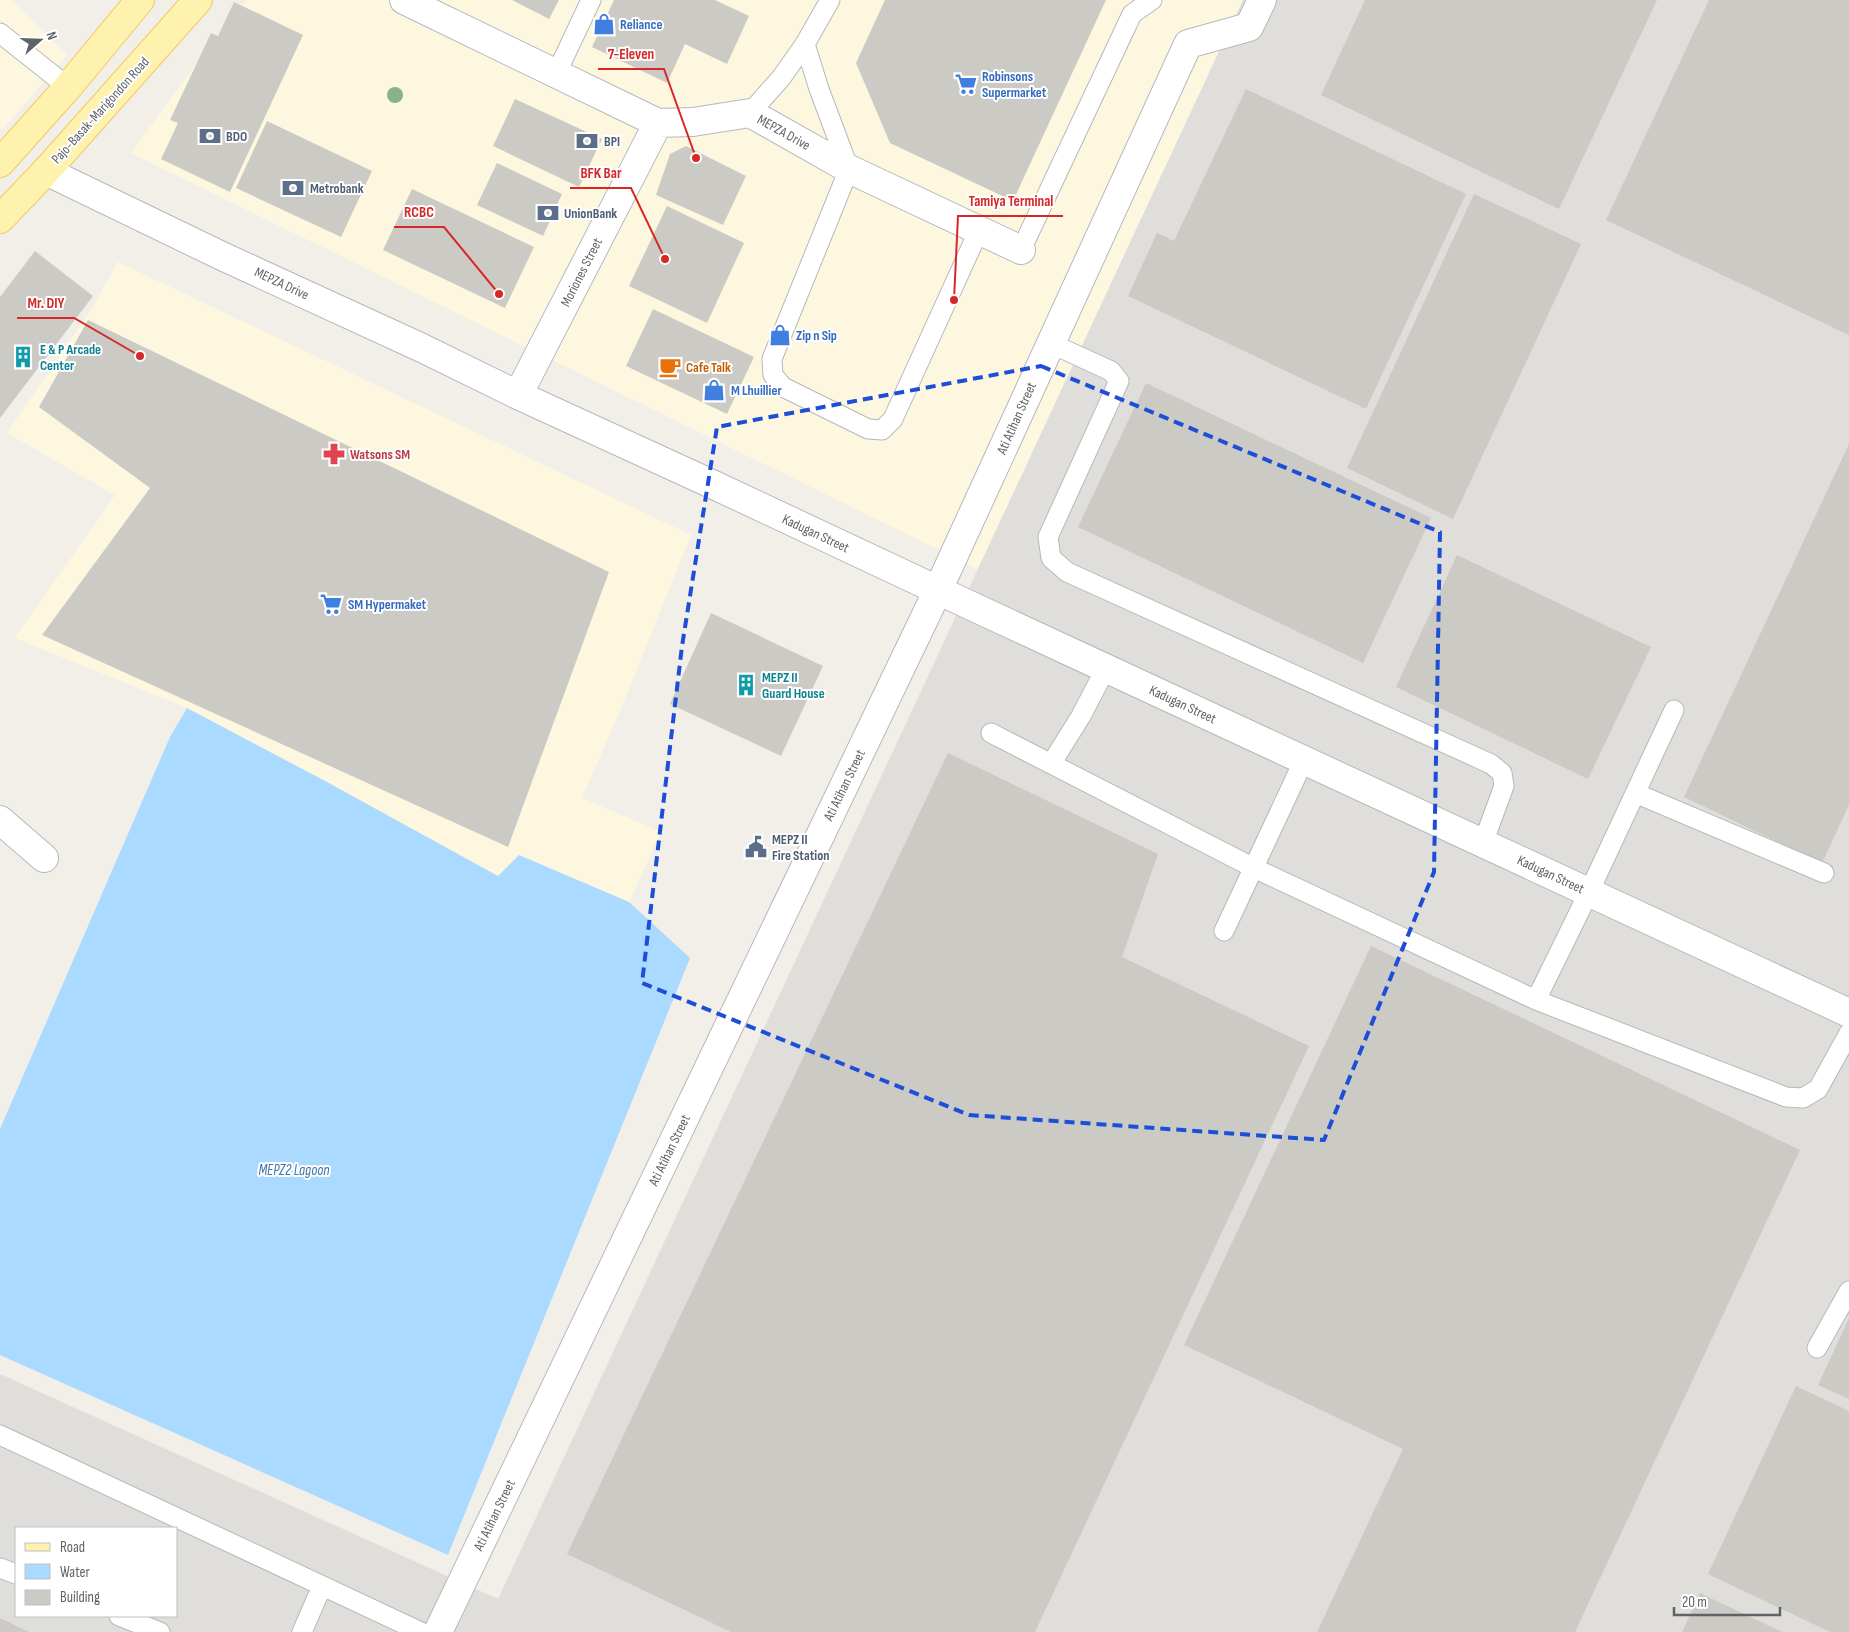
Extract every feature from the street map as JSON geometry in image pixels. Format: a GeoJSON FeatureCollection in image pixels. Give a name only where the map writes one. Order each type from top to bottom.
{"type":"FeatureCollection","features":[{"type":"Feature","properties":{"kind":"main road"},"geometry":{"type":"LineString","coordinates":[[0,163],[68,87],[140,0]]}},
{"type":"Feature","properties":{"kind":"main road","name":"Pajo-Basak-Marigondon Road"},"geometry":{"type":"LineString","coordinates":[[0,218],[46,171],[198,0]]}},
{"type":"Feature","properties":{"kind":"street","name":"MEPZA Drive"},"geometry":{"type":"LineString","coordinates":[[404,0],[658,123],[693,122],[750,113],[849,169],[1021,250]]}},
{"type":"Feature","properties":{"kind":"street","name":"Ati Atihan Street"},"geometry":{"type":"LineString","coordinates":[[438,1632],[938,590],[1188,44],[1249,26],[1262,0]]}},
{"type":"Feature","properties":{"kind":"street","name":"Moriones Street"},"geometry":{"type":"LineString","coordinates":[[518,395],[658,123]]}},
{"type":"Feature","properties":{"kind":"street","name":"MEPZA Drive"},"geometry":{"type":"LineString","coordinates":[[46,171],[518,395]]}},
{"type":"Feature","properties":{"kind":"street","name":"Kadugan Street"},"geometry":{"type":"LineString","coordinates":[[518,395],[1849,1012]]}},
{"type":"Feature","properties":{"kind":"street"},"geometry":{"type":"LineString","coordinates":[[0,820],[44,858]]}},
{"type":"Feature","properties":{"kind":"lane"},"geometry":{"type":"LineString","coordinates":[[556,72],[591,0]]}},
{"type":"Feature","properties":{"kind":"lane"},"geometry":{"type":"LineString","coordinates":[[750,113],[780,78],[805,44],[830,0]]}},
{"type":"Feature","properties":{"kind":"lane"},"geometry":{"type":"LineString","coordinates":[[1021,250],[1132,14],[1152,0]]}},
{"type":"Feature","properties":{"kind":"lane"},"geometry":{"type":"LineString","coordinates":[[0,33],[68,87]]}},
{"type":"Feature","properties":{"kind":"lane"},"geometry":{"type":"LineString","coordinates":[[805,44],[819,89],[849,169],[772,359],[773,375],[783,387],[868,428],[882,430],[893,419],[979,230]]}},
{"type":"Feature","properties":{"kind":"lane"},"geometry":{"type":"LineString","coordinates":[[1050,343],[1111,371],[1119,381],[1048,537],[1051,558],[1067,572],[1491,764],[1502,773],[1504,786],[1483,843]]}},
{"type":"Feature","properties":{"kind":"lane"},"geometry":{"type":"LineString","coordinates":[[1051,764],[1081,716],[1106,668]]}},
{"type":"Feature","properties":{"kind":"lane"},"geometry":{"type":"LineString","coordinates":[[1536,1000],[1674,710]]}},
{"type":"Feature","properties":{"kind":"lane"},"geometry":{"type":"LineString","coordinates":[[991,734],[1254,868],[1536,1000],[1786,1097],[1803,1098],[1818,1089],[1849,1033]]}},
{"type":"Feature","properties":{"kind":"lane"},"geometry":{"type":"LineString","coordinates":[[1224,931],[1304,760]]}},
{"type":"Feature","properties":{"kind":"lane"},"geometry":{"type":"LineString","coordinates":[[1635,793],[1824,873]]}},
{"type":"Feature","properties":{"kind":"lane"},"geometry":{"type":"LineString","coordinates":[[1817,1348],[1849,1291]]}},
{"type":"Feature","properties":{"kind":"lane"},"geometry":{"type":"LineString","coordinates":[[0,1435],[421,1632]]}},
{"type":"Feature","properties":{"kind":"lane"},"geometry":{"type":"LineString","coordinates":[[0,1568],[15,1574]]}},
{"type":"Feature","properties":{"kind":"lane"},"geometry":{"type":"LineString","coordinates":[[302,1632],[322,1586]]}},
{"type":"Feature","properties":{"kind":"lane"},"geometry":{"type":"LineString","coordinates":[[122,1617],[160,1632]]}},
{"type":"Feature","properties":{"kind":"highlighted area"},"geometry":{"type":"Polygon","coordinates":[[[1041,366],[1440,532],[1434,872],[1324,1140],[969,1115],[642,983],[682,646],[717,427],[1041,366]]]}},
{"type":"Feature","properties":{"kind":"shaded area"},"geometry":{"type":"Polygon","coordinates":[[[0,0],[11,0],[67,55],[2,130],[0,129],[0,0]]]}},
{"type":"Feature","properties":{"kind":"shaded area"},"geometry":{"type":"Polygon","coordinates":[[[247,0],[1243,0],[978,569],[131,153],[238,7],[247,0]]]}},
{"type":"Feature","properties":{"kind":"shaded area"},"geometry":{"type":"Polygon","coordinates":[[[1243,0],[1849,0],[1849,1632],[0,1632],[0,1374],[498,1599],[1243,0]]]}},
{"type":"Feature","properties":{"kind":"shaded area","name":"SM Hypermaket"},"geometry":{"type":"Polygon","coordinates":[[[118,262],[691,535],[622,706],[582,798],[661,832],[629,902],[519,856],[499,877],[187,708],[15,638],[115,495],[7,433],[91,310],[118,262]]]}},
{"type":"Feature","properties":{"kind":"water","name":"MEPZ2 Lagoon"},"geometry":{"type":"Polygon","coordinates":[[[187,708],[498,876],[519,855],[629,902],[690,958],[448,1555],[0,1355],[0,1129],[170,737],[187,708]]]}},
{"type":"Feature","properties":{"kind":"building"},"geometry":{"type":"Polygon","coordinates":[[[512,0],[559,0],[549,19],[512,0]]]}},
{"type":"Feature","properties":{"kind":"building"},"geometry":{"type":"Polygon","coordinates":[[[614,0],[715,0],[749,16],[727,64],[685,44],[667,83],[592,47],[614,0]]]}},
{"type":"Feature","properties":{"kind":"building","name":"Robinsons Supermarket"},"geometry":{"type":"Polygon","coordinates":[[[885,0],[1106,0],[1013,201],[890,143],[856,63],[885,0]]]}},
{"type":"Feature","properties":{"kind":"building"},"geometry":{"type":"Polygon","coordinates":[[[1365,0],[1657,0],[1559,209],[1321,95],[1365,0]]]}},
{"type":"Feature","properties":{"kind":"building"},"geometry":{"type":"Polygon","coordinates":[[[1709,0],[1849,0],[1849,335],[1606,220],[1709,0]]]}},
{"type":"Feature","properties":{"kind":"building"},"geometry":{"type":"Polygon","coordinates":[[[234,2],[303,35],[230,192],[161,159],[178,123],[170,120],[211,33],[218,36],[234,2]]]}},
{"type":"Feature","properties":{"kind":"building"},"geometry":{"type":"Polygon","coordinates":[[[1246,89],[1466,194],[1366,409],[1128,296],[1157,233],[1174,241],[1246,89]]]}},
{"type":"Feature","properties":{"kind":"building"},"geometry":{"type":"Polygon","coordinates":[[[515,99],[602,139],[579,187],[493,146],[515,99]]]}},
{"type":"Feature","properties":{"kind":"building"},"geometry":{"type":"Polygon","coordinates":[[[267,121],[372,171],[341,237],[236,188],[267,121]]]}},
{"type":"Feature","properties":{"kind":"building"},"geometry":{"type":"Polygon","coordinates":[[[686,146],[746,176],[723,225],[656,195],[670,154],[686,146]]]}},
{"type":"Feature","properties":{"kind":"building"},"geometry":{"type":"Polygon","coordinates":[[[497,163],[562,194],[543,236],[477,205],[497,163]]]}},
{"type":"Feature","properties":{"kind":"building"},"geometry":{"type":"Polygon","coordinates":[[[412,189],[534,247],[505,308],[383,250],[412,189]]]}},
{"type":"Feature","properties":{"kind":"building"},"geometry":{"type":"Polygon","coordinates":[[[1474,194],[1581,244],[1453,519],[1347,468],[1474,194]]]}},
{"type":"Feature","properties":{"kind":"building"},"geometry":{"type":"Polygon","coordinates":[[[667,206],[744,243],[707,323],[629,286],[667,206]]]}},
{"type":"Feature","properties":{"kind":"building","name":"E & P Arcade Center"},"geometry":{"type":"Polygon","coordinates":[[[35,251],[93,296],[0,418],[0,297],[35,251]]]}},
{"type":"Feature","properties":{"kind":"building"},"geometry":{"type":"Polygon","coordinates":[[[653,309],[754,357],[727,414],[626,366],[653,309]]]}},
{"type":"Feature","properties":{"kind":"building","name":"SM Hypermaket"},"geometry":{"type":"Polygon","coordinates":[[[88,320],[609,572],[508,847],[42,635],[150,488],[39,407],[88,320]]]}},
{"type":"Feature","properties":{"kind":"building"},"geometry":{"type":"Polygon","coordinates":[[[1146,383],[1431,518],[1363,663],[1078,527],[1146,383]]]}},
{"type":"Feature","properties":{"kind":"building"},"geometry":{"type":"Polygon","coordinates":[[[1849,444],[1849,805],[1822,863],[1684,797],[1849,444]]]}},
{"type":"Feature","properties":{"kind":"building"},"geometry":{"type":"Polygon","coordinates":[[[1457,555],[1651,647],[1588,779],[1396,687],[1457,555]]]}},
{"type":"Feature","properties":{"kind":"building","name":"MEPZ II Guard House"},"geometry":{"type":"Polygon","coordinates":[[[711,613],[823,666],[781,756],[670,704],[711,613]]]}},
{"type":"Feature","properties":{"kind":"building"},"geometry":{"type":"Polygon","coordinates":[[[948,753],[1158,854],[1122,957],[1309,1046],[1035,1632],[731,1632],[567,1554],[948,753]]]}},
{"type":"Feature","properties":{"kind":"building"},"geometry":{"type":"Polygon","coordinates":[[[1371,946],[1800,1150],[1575,1632],[1317,1632],[1403,1449],[1184,1345],[1371,946]]]}},
{"type":"Feature","properties":{"kind":"building"},"geometry":{"type":"Polygon","coordinates":[[[1849,1318],[1849,1399],[1818,1385],[1849,1318]]]}},
{"type":"Feature","properties":{"kind":"building"},"geometry":{"type":"Polygon","coordinates":[[[1796,1386],[1849,1411],[1849,1632],[1830,1632],[1708,1574],[1796,1386]]]}},
{"type":"Feature","properties":{"kind":"building"},"geometry":{"type":"Polygon","coordinates":[[[1700,1593],[1782,1632],[1682,1632],[1700,1593]]]}},
{"type":"Feature","properties":{"kind":"building"},"geometry":{"type":"Polygon","coordinates":[[[0,1618],[29,1632],[0,1632],[0,1618]]]}},
{"type":"Feature","properties":{"kind":"place","name":"Reliance"},"geometry":{"type":"Point","coordinates":[604,24]}},
{"type":"Feature","properties":{"kind":"place","name":"Robinsons Supermarket"},"geometry":{"type":"Point","coordinates":[966,84]}},
{"type":"Feature","properties":{"kind":"place","name":"BDO"},"geometry":{"type":"Point","coordinates":[210,136]}},
{"type":"Feature","properties":{"kind":"place","name":"BPI"},"geometry":{"type":"Point","coordinates":[587,141]}},
{"type":"Feature","properties":{"kind":"place","name":"7-Eleven"},"geometry":{"type":"Point","coordinates":[696,158]}},
{"type":"Feature","properties":{"kind":"place","name":"Metrobank"},"geometry":{"type":"Point","coordinates":[293,188]}},
{"type":"Feature","properties":{"kind":"place","name":"UnionBank"},"geometry":{"type":"Point","coordinates":[548,213]}},
{"type":"Feature","properties":{"kind":"place","name":"BFK Bar"},"geometry":{"type":"Point","coordinates":[665,259]}},
{"type":"Feature","properties":{"kind":"place","name":"RCBC"},"geometry":{"type":"Point","coordinates":[499,294]}},
{"type":"Feature","properties":{"kind":"place","name":"Tamiya Terminal"},"geometry":{"type":"Point","coordinates":[954,300]}},
{"type":"Feature","properties":{"kind":"place","name":"Zip n Sip"},"geometry":{"type":"Point","coordinates":[780,335]}},
{"type":"Feature","properties":{"kind":"place","name":"Mr. DIY"},"geometry":{"type":"Point","coordinates":[140,356]}},
{"type":"Feature","properties":{"kind":"place","name":"E & P Arcade Center"},"geometry":{"type":"Point","coordinates":[23,357]}},
{"type":"Feature","properties":{"kind":"place","name":"Cafe Talk"},"geometry":{"type":"Point","coordinates":[670,367]}},
{"type":"Feature","properties":{"kind":"place","name":"M Lhuillier"},"geometry":{"type":"Point","coordinates":[714,390]}},
{"type":"Feature","properties":{"kind":"place","name":"Watsons SM"},"geometry":{"type":"Point","coordinates":[334,454]}},
{"type":"Feature","properties":{"kind":"place","name":"SM Hypermaket"},"geometry":{"type":"Point","coordinates":[331,604]}},
{"type":"Feature","properties":{"kind":"place","name":"MEPZ II Guard House"},"geometry":{"type":"Point","coordinates":[746,685]}},
{"type":"Feature","properties":{"kind":"place","name":"MEPZ II Fire Station"},"geometry":{"type":"Point","coordinates":[756,847]}}]}
